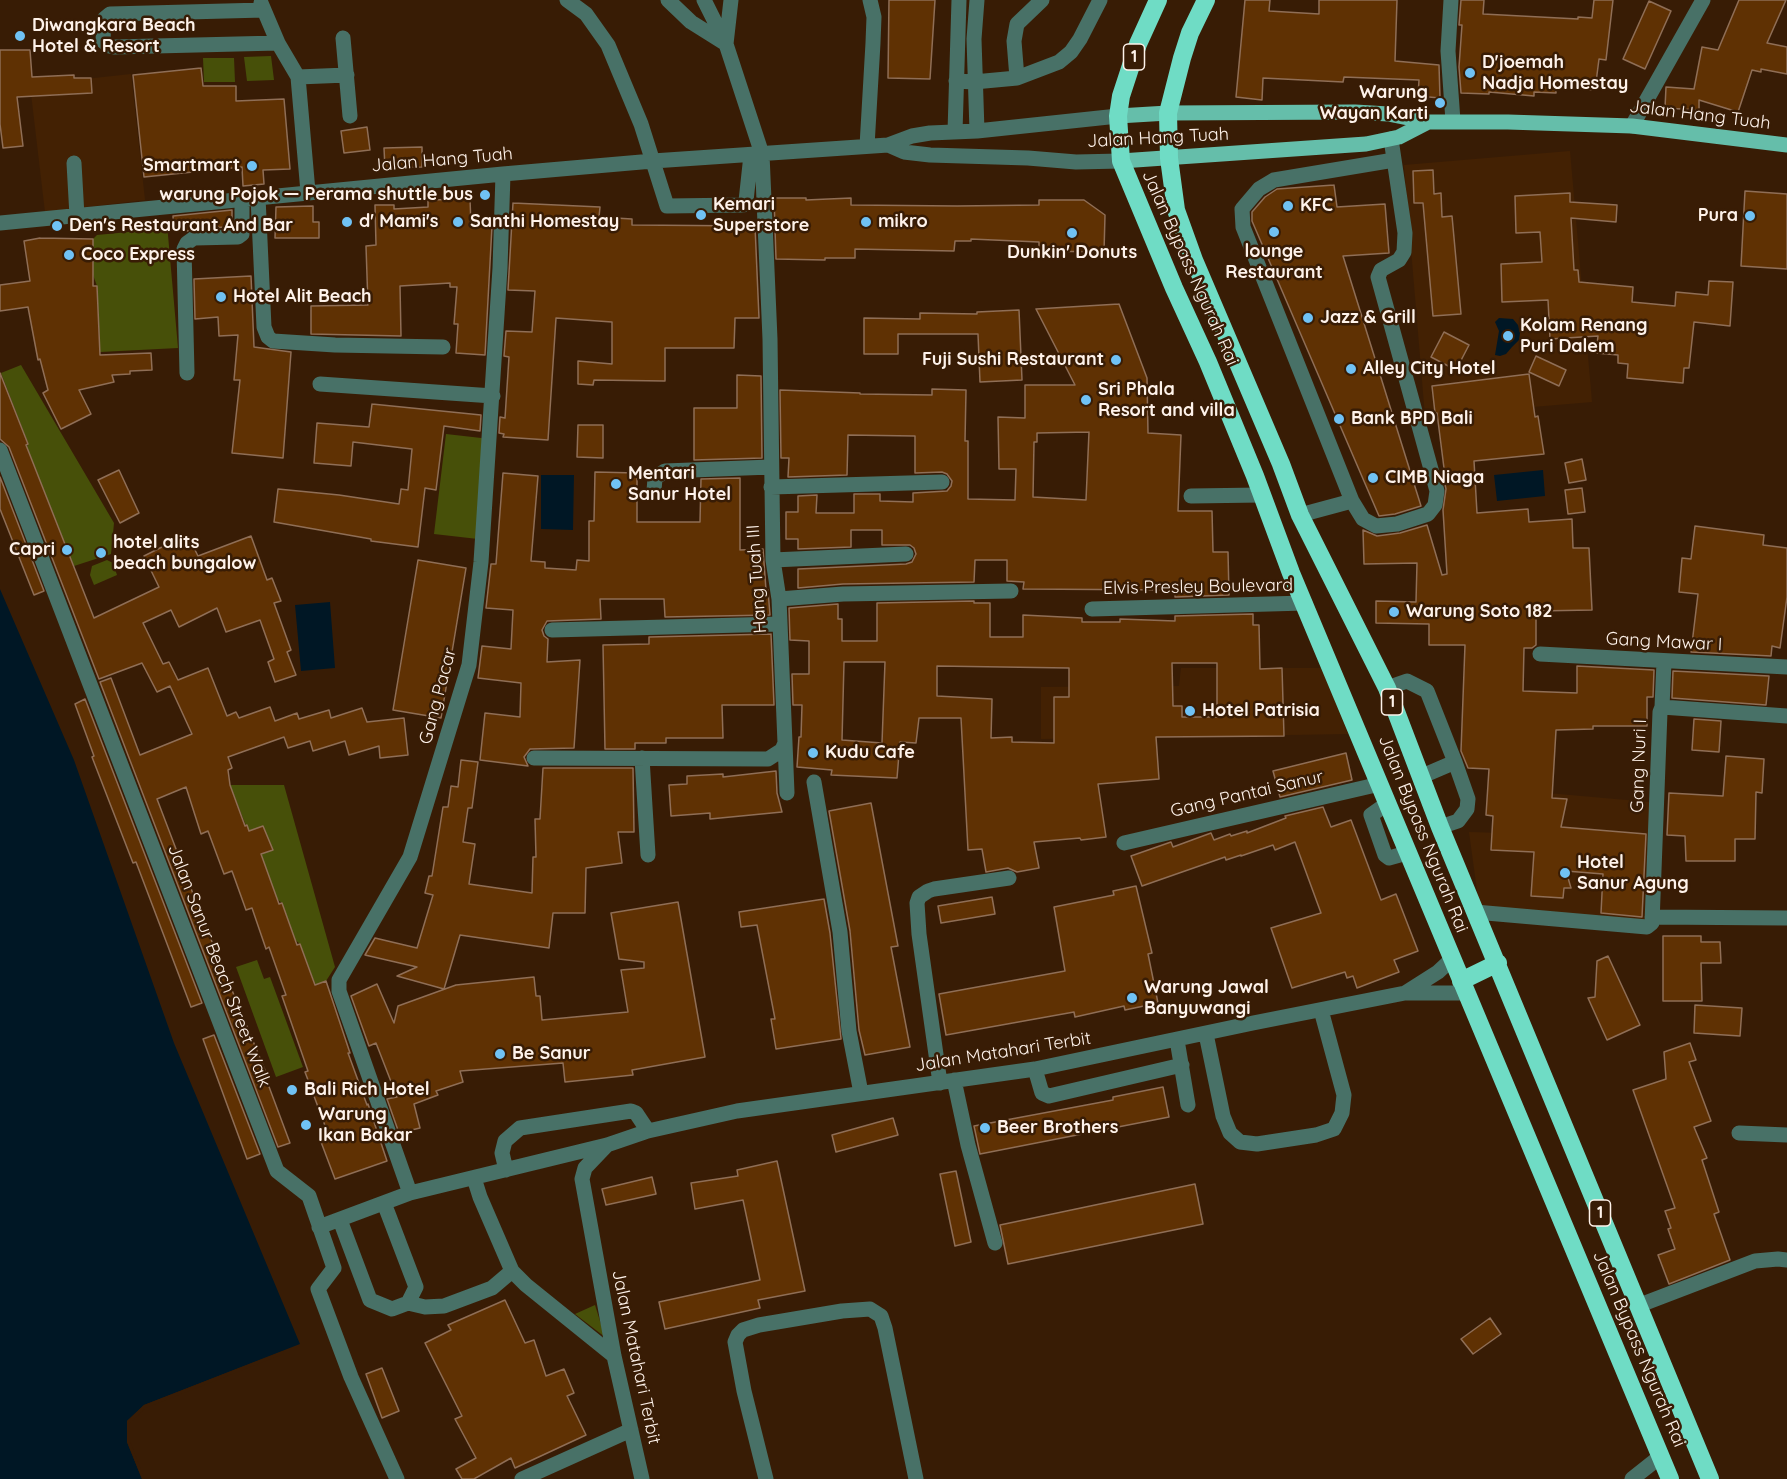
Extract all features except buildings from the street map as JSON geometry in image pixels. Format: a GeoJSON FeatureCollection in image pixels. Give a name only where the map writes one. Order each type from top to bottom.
{"type":"FeatureCollection","features":[{"type":"Feature","properties":{"kind":"highway","name":"Jalan Bypass Ngurah Rai"},"geometry":{"type":"LineString","coordinates":[[1158,0],[1138,44],[1124,85],[1118,116],[1120,161],[1173,288],[1208,362],[1255,476],[1291,573],[1670,1479]]}},
{"type":"Feature","properties":{"kind":"highway","name":"Jalan Bypass Ngurah Rai"},"geometry":{"type":"LineString","coordinates":[[1206,0],[1182,58],[1168,113],[1169,158],[1176,210],[1194,260],[1281,464],[1300,515],[1387,688],[1440,827],[1640,1305],[1710,1479]]}},
{"type":"Feature","properties":{"kind":"highway"},"geometry":{"type":"LineString","coordinates":[[1255,476],[1281,464]]}},
{"type":"Feature","properties":{"kind":"highway"},"geometry":{"type":"LineString","coordinates":[[1463,987],[1497,963]]}},
{"type":"Feature","properties":{"kind":"main road","name":"Jalan Hang Tuah"},"geometry":{"type":"LineString","coordinates":[[1118,116],[1168,113],[1388,114],[1428,122],[1632,126],[1787,145]]}},
{"type":"Feature","properties":{"kind":"main road","name":"Jalan Hang Tuah"},"geometry":{"type":"LineString","coordinates":[[1120,161],[1335,147],[1391,139],[1428,122]]}},
{"type":"Feature","properties":{"kind":"street"},"geometry":{"type":"LineString","coordinates":[[567,0],[586,14],[608,45],[641,124],[667,206],[743,205],[746,201],[756,154],[726,44],[704,0]]}},
{"type":"Feature","properties":{"kind":"street"},"geometry":{"type":"LineString","coordinates":[[668,0],[691,22],[726,44]]}},
{"type":"Feature","properties":{"kind":"street"},"geometry":{"type":"LineString","coordinates":[[726,44],[731,0]]}},
{"type":"Feature","properties":{"kind":"street"},"geometry":{"type":"LineString","coordinates":[[867,146],[874,25],[870,0]]}},
{"type":"Feature","properties":{"kind":"street"},"geometry":{"type":"LineString","coordinates":[[955,132],[959,0]]}},
{"type":"Feature","properties":{"kind":"street"},"geometry":{"type":"LineString","coordinates":[[977,0],[974,39],[977,131]]}},
{"type":"Feature","properties":{"kind":"street"},"geometry":{"type":"LineString","coordinates":[[1017,78],[1014,41],[1017,24],[1042,0]]}},
{"type":"Feature","properties":{"kind":"street"},"geometry":{"type":"LineString","coordinates":[[956,81],[1017,78],[1059,62],[1071,52],[1080,39],[1100,0]]}},
{"type":"Feature","properties":{"kind":"street"},"geometry":{"type":"LineString","coordinates":[[1451,0],[1448,51],[1453,121]]}},
{"type":"Feature","properties":{"kind":"street"},"geometry":{"type":"LineString","coordinates":[[1632,126],[1703,0]]}},
{"type":"Feature","properties":{"kind":"street"},"geometry":{"type":"LineString","coordinates":[[278,43],[114,47],[109,46],[103,40],[104,19],[110,14],[262,5],[278,43],[298,77],[308,192]]}},
{"type":"Feature","properties":{"kind":"street"},"geometry":{"type":"LineString","coordinates":[[343,38],[351,116]]}},
{"type":"Feature","properties":{"kind":"street"},"geometry":{"type":"LineString","coordinates":[[298,77],[347,75]]}},
{"type":"Feature","properties":{"kind":"street","name":"Jalan Hang Tuah"},"geometry":{"type":"LineString","coordinates":[[0,224],[503,174],[888,145],[912,136],[1118,116]]}},
{"type":"Feature","properties":{"kind":"street"},"geometry":{"type":"LineString","coordinates":[[1391,139],[1405,233],[1404,252],[1399,260],[1381,270],[1378,277],[1437,491],[1435,505],[1428,514],[1397,524],[1376,526],[1363,519],[1352,501],[1243,227],[1242,209],[1259,189],[1274,180],[1394,160]]}},
{"type":"Feature","properties":{"kind":"street","name":"Jalan Hang Tuah"},"geometry":{"type":"LineString","coordinates":[[888,145],[904,152],[924,155],[1076,162],[1120,161]]}},
{"type":"Feature","properties":{"kind":"street","name":"Hang Tuah III"},"geometry":{"type":"LineString","coordinates":[[756,154],[770,339],[773,560],[779,599],[787,793]]}},
{"type":"Feature","properties":{"kind":"street"},"geometry":{"type":"LineString","coordinates":[[74,163],[77,216]]}},
{"type":"Feature","properties":{"kind":"street","name":"Gang Pacar"},"geometry":{"type":"LineString","coordinates":[[410,1193],[339,991],[339,980],[410,857],[469,665],[481,562],[493,396],[503,174]]}},
{"type":"Feature","properties":{"kind":"street"},"geometry":{"type":"LineString","coordinates":[[250,198],[264,327],[268,337],[273,341],[335,345],[443,347]]}},
{"type":"Feature","properties":{"kind":"street"},"geometry":{"type":"LineString","coordinates":[[187,373],[184,249],[187,243],[194,238],[238,237],[242,234],[250,198]]}},
{"type":"Feature","properties":{"kind":"street"},"geometry":{"type":"LineString","coordinates":[[320,384],[493,396]]}},
{"type":"Feature","properties":{"kind":"street","name":"Jalan Sanur Beach Street Walk"},"geometry":{"type":"LineString","coordinates":[[0,450],[277,1171],[309,1196],[334,1268],[318,1289],[351,1377],[397,1479]]}},
{"type":"Feature","properties":{"kind":"street"},"geometry":{"type":"LineString","coordinates":[[654,491],[654,478],[665,471],[771,467]]}},
{"type":"Feature","properties":{"kind":"street"},"geometry":{"type":"LineString","coordinates":[[771,487],[942,482]]}},
{"type":"Feature","properties":{"kind":"street"},"geometry":{"type":"LineString","coordinates":[[1191,496],[1261,495]]}},
{"type":"Feature","properties":{"kind":"street"},"geometry":{"type":"LineString","coordinates":[[1300,515],[1352,501]]}},
{"type":"Feature","properties":{"kind":"street"},"geometry":{"type":"LineString","coordinates":[[773,560],[906,554]]}},
{"type":"Feature","properties":{"kind":"street"},"geometry":{"type":"LineString","coordinates":[[779,599],[843,594],[1011,591]]}},
{"type":"Feature","properties":{"kind":"street","name":"Elvis Presley Boulevard"},"geometry":{"type":"LineString","coordinates":[[1092,609],[1305,603]]}},
{"type":"Feature","properties":{"kind":"street"},"geometry":{"type":"LineString","coordinates":[[552,630],[780,624]]}},
{"type":"Feature","properties":{"kind":"street","name":"Gang Mawar I"},"geometry":{"type":"LineString","coordinates":[[1540,654],[1787,667]]}},
{"type":"Feature","properties":{"kind":"street"},"geometry":{"type":"LineString","coordinates":[[1662,707],[1664,662]]}},
{"type":"Feature","properties":{"kind":"street"},"geometry":{"type":"LineString","coordinates":[[1387,688],[1407,681],[1426,691],[1455,762],[1468,799],[1467,809],[1458,821],[1440,827]]}},
{"type":"Feature","properties":{"kind":"street","name":"Gang Nuri I"},"geometry":{"type":"LineString","coordinates":[[1652,916],[1662,707],[1787,716]]}},
{"type":"Feature","properties":{"kind":"street"},"geometry":{"type":"LineString","coordinates":[[534,758],[768,759],[782,750],[785,743]]}},
{"type":"Feature","properties":{"kind":"street"},"geometry":{"type":"LineString","coordinates":[[642,758],[648,855]]}},
{"type":"Feature","properties":{"kind":"street"},"geometry":{"type":"LineString","coordinates":[[1420,777],[1455,762]]}},
{"type":"Feature","properties":{"kind":"street"},"geometry":{"type":"LineString","coordinates":[[814,782],[840,932],[849,1031],[861,1093]]}},
{"type":"Feature","properties":{"kind":"street","name":"Gang Pantai Sanur"},"geometry":{"type":"LineString","coordinates":[[1124,843],[1380,784]]}},
{"type":"Feature","properties":{"kind":"street"},"geometry":{"type":"LineString","coordinates":[[995,1244],[968,1145],[947,1081],[919,934],[917,903],[919,897],[934,889],[1009,878]]}},
{"type":"Feature","properties":{"kind":"street"},"geometry":{"type":"LineString","coordinates":[[1475,912],[1647,927],[1652,922],[1652,916],[1787,918]]}},
{"type":"Feature","properties":{"kind":"street","name":"Jalan Matahari Terbit"},"geometry":{"type":"LineString","coordinates":[[1405,993],[1438,972],[1452,959]]}},
{"type":"Feature","properties":{"kind":"street","name":"Jalan Matahari Terbit"},"geometry":{"type":"LineString","coordinates":[[319,1227],[410,1193],[608,1145],[648,1131],[736,1110],[1035,1069],[1405,993],[1463,987]]}},
{"type":"Feature","properties":{"kind":"street"},"geometry":{"type":"LineString","coordinates":[[1206,1034],[1223,1116],[1230,1133],[1240,1142],[1257,1144],[1316,1135],[1334,1129],[1342,1113],[1344,1095],[1322,1010]]}},
{"type":"Feature","properties":{"kind":"street"},"geometry":{"type":"LineString","coordinates":[[1177,1040],[1188,1105]]}},
{"type":"Feature","properties":{"kind":"street"},"geometry":{"type":"LineString","coordinates":[[1035,1069],[1042,1093],[1049,1096],[1182,1065]]}},
{"type":"Feature","properties":{"kind":"street"},"geometry":{"type":"LineString","coordinates":[[506,1170],[502,1153],[505,1141],[520,1128],[631,1111],[636,1113],[648,1131]]}},
{"type":"Feature","properties":{"kind":"street"},"geometry":{"type":"LineString","coordinates":[[1739,1133],[1787,1135]]}},
{"type":"Feature","properties":{"kind":"street","name":"Jalan Matahari Terbit"},"geometry":{"type":"LineString","coordinates":[[608,1145],[585,1168],[582,1179],[614,1356],[642,1479]]}},
{"type":"Feature","properties":{"kind":"street"},"geometry":{"type":"LineString","coordinates":[[474,1178],[512,1271],[614,1356]]}},
{"type":"Feature","properties":{"kind":"street"},"geometry":{"type":"LineString","coordinates":[[384,1203],[416,1287],[408,1303]]}},
{"type":"Feature","properties":{"kind":"street"},"geometry":{"type":"LineString","coordinates":[[340,1220],[370,1300],[392,1309],[408,1303],[425,1307],[444,1306],[492,1288],[512,1271]]}},
{"type":"Feature","properties":{"kind":"street"},"geometry":{"type":"LineString","coordinates":[[1640,1305],[1755,1261],[1787,1260]]}},
{"type":"Feature","properties":{"kind":"street"},"geometry":{"type":"LineString","coordinates":[[766,1479],[744,1391],[735,1342],[738,1335],[743,1330],[759,1325],[842,1311],[870,1309],[881,1316],[883,1322],[916,1479]]}},
{"type":"Feature","properties":{"kind":"street"},"geometry":{"type":"LineString","coordinates":[[522,1479],[631,1430]]}},
{"type":"Feature","properties":{"kind":"street"},"geometry":{"type":"LineString","coordinates":[[1632,1479],[1661,1456]]}},
{"type":"Feature","properties":{"kind":"shaded area"},"geometry":{"type":"Polygon","coordinates":[[[131,74],[145,200],[45,212],[30,85],[131,74]]]}},
{"type":"Feature","properties":{"kind":"shaded area"},"geometry":{"type":"Polygon","coordinates":[[[1570,151],[1592,402],[1425,416],[1404,165],[1570,151]]]}},
{"type":"Feature","properties":{"kind":"shaded area","name":"Hotel Patrisia"},"geometry":{"type":"Polygon","coordinates":[[[1181,668],[1322,668],[1348,734],[1041,739],[1041,687],[1179,686],[1181,668]]]}},
{"type":"Feature","properties":{"kind":"shaded area","name":"Hotel Sanur Agung"},"geometry":{"type":"Polygon","coordinates":[[[1536,792],[1660,803],[1653,923],[1480,912],[1469,832],[1533,834],[1536,792]]]}},
{"type":"Feature","properties":{"kind":"green space"},"geometry":{"type":"Polygon","coordinates":[[[271,56],[274,80],[247,81],[244,57],[271,56]]]}},
{"type":"Feature","properties":{"kind":"green space"},"geometry":{"type":"Polygon","coordinates":[[[203,58],[234,58],[235,82],[204,82],[203,58]]]}},
{"type":"Feature","properties":{"kind":"green space"},"geometry":{"type":"Polygon","coordinates":[[[167,224],[178,348],[100,352],[97,286],[93,275],[93,239],[97,235],[139,231],[142,225],[167,224]]]}},
{"type":"Feature","properties":{"kind":"green space"},"geometry":{"type":"Polygon","coordinates":[[[21,365],[114,523],[111,554],[74,566],[27,448],[28,443],[1,373],[21,365]]]}},
{"type":"Feature","properties":{"kind":"green space"},"geometry":{"type":"Polygon","coordinates":[[[446,434],[490,439],[478,539],[434,534],[446,434]]]}},
{"type":"Feature","properties":{"kind":"green space"},"geometry":{"type":"Polygon","coordinates":[[[107,560],[113,563],[117,575],[94,585],[90,575],[92,566],[107,560]]]}},
{"type":"Feature","properties":{"kind":"green space"},"geometry":{"type":"Polygon","coordinates":[[[230,785],[284,785],[335,967],[326,981],[316,985],[314,981],[300,944],[294,939],[282,903],[277,899],[260,861],[230,785]]]}},
{"type":"Feature","properties":{"kind":"green space"},"geometry":{"type":"Polygon","coordinates":[[[257,960],[264,979],[270,977],[303,1067],[276,1077],[236,967],[257,960]]]}},
{"type":"Feature","properties":{"kind":"green space"},"geometry":{"type":"Polygon","coordinates":[[[595,1305],[605,1337],[575,1314],[595,1305]]]}},
{"type":"Feature","properties":{"kind":"water","name":"Kolam Renang Puri Dalem"},"geometry":{"type":"Polygon","coordinates":[[[1499,318],[1513,319],[1520,333],[1519,340],[1506,354],[1500,356],[1495,355],[1499,331],[1495,322],[1499,318]]]}},
{"type":"Feature","properties":{"kind":"water"},"geometry":{"type":"Polygon","coordinates":[[[1543,470],[1545,496],[1497,501],[1494,475],[1543,470]]]}},
{"type":"Feature","properties":{"kind":"water"},"geometry":{"type":"Polygon","coordinates":[[[541,475],[574,475],[573,530],[541,529],[541,475]]]}},
{"type":"Feature","properties":{"kind":"water"},"geometry":{"type":"Polygon","coordinates":[[[0,589],[74,760],[174,1043],[300,1344],[144,1405],[127,1421],[127,1442],[142,1479],[0,1479],[0,589]]]}},
{"type":"Feature","properties":{"kind":"water"},"geometry":{"type":"Polygon","coordinates":[[[330,602],[335,668],[301,671],[295,605],[330,602]]]}},
{"type":"Feature","properties":{"kind":"pier"},"geometry":{"type":"Polygon","coordinates":[[[283,1351],[284,1354],[146,1408],[130,1423],[130,1441],[145,1479],[142,1479],[127,1442],[127,1421],[144,1405],[283,1351]]]}},
{"type":"Feature","properties":{"kind":"place","name":"Diwangkara Beach Hotel & Resort"},"geometry":{"type":"Point","coordinates":[20,36]}},
{"type":"Feature","properties":{"kind":"place","name":"D'joemah Nadja Homestay"},"geometry":{"type":"Point","coordinates":[1470,73]}},
{"type":"Feature","properties":{"kind":"place","name":"Warung Wayan Karti"},"geometry":{"type":"Point","coordinates":[1440,103]}},
{"type":"Feature","properties":{"kind":"place","name":"Smartmart"},"geometry":{"type":"Point","coordinates":[252,166]}},
{"type":"Feature","properties":{"kind":"place","name":"warung Pojok — Perama shuttle bus"},"geometry":{"type":"Point","coordinates":[485,195]}},
{"type":"Feature","properties":{"kind":"place","name":"KFC"},"geometry":{"type":"Point","coordinates":[1288,206]}},
{"type":"Feature","properties":{"kind":"place","name":"Kemari Superstore"},"geometry":{"type":"Point","coordinates":[701,215]}},
{"type":"Feature","properties":{"kind":"place","name":"Pura"},"geometry":{"type":"Point","coordinates":[1750,216]}},
{"type":"Feature","properties":{"kind":"place","name":"d' Mami's"},"geometry":{"type":"Point","coordinates":[347,222]}},
{"type":"Feature","properties":{"kind":"place","name":"Santhi Homestay"},"geometry":{"type":"Point","coordinates":[458,222]}},
{"type":"Feature","properties":{"kind":"place","name":"mikro"},"geometry":{"type":"Point","coordinates":[866,222]}},
{"type":"Feature","properties":{"kind":"place","name":"Den's Restaurant And Bar"},"geometry":{"type":"Point","coordinates":[57,226]}},
{"type":"Feature","properties":{"kind":"place","name":"lounge Restaurant"},"geometry":{"type":"Point","coordinates":[1274,232]}},
{"type":"Feature","properties":{"kind":"place","name":"Dunkin' Donuts"},"geometry":{"type":"Point","coordinates":[1072,233]}},
{"type":"Feature","properties":{"kind":"place","name":"Coco Express"},"geometry":{"type":"Point","coordinates":[69,255]}},
{"type":"Feature","properties":{"kind":"place","name":"Hotel Alit Beach"},"geometry":{"type":"Point","coordinates":[221,297]}},
{"type":"Feature","properties":{"kind":"place","name":"Jazz & Grill"},"geometry":{"type":"Point","coordinates":[1308,318]}},
{"type":"Feature","properties":{"kind":"place","name":"Kolam Renang Puri Dalem"},"geometry":{"type":"Point","coordinates":[1508,336]}},
{"type":"Feature","properties":{"kind":"place","name":"Fuji Sushi Restaurant"},"geometry":{"type":"Point","coordinates":[1116,360]}},
{"type":"Feature","properties":{"kind":"place","name":"Alley City Hotel"},"geometry":{"type":"Point","coordinates":[1351,369]}},
{"type":"Feature","properties":{"kind":"place","name":"Sri Phala Resort and villa"},"geometry":{"type":"Point","coordinates":[1086,400]}},
{"type":"Feature","properties":{"kind":"place","name":"Bank BPD Bali"},"geometry":{"type":"Point","coordinates":[1339,419]}},
{"type":"Feature","properties":{"kind":"place","name":"CIMB Niaga"},"geometry":{"type":"Point","coordinates":[1373,478]}},
{"type":"Feature","properties":{"kind":"place","name":"Mentari Sanur Hotel"},"geometry":{"type":"Point","coordinates":[616,484]}},
{"type":"Feature","properties":{"kind":"place","name":"Capri"},"geometry":{"type":"Point","coordinates":[67,550]}},
{"type":"Feature","properties":{"kind":"place","name":"hotel alits beach bungalow"},"geometry":{"type":"Point","coordinates":[101,553]}},
{"type":"Feature","properties":{"kind":"place","name":"Warung Soto 182"},"geometry":{"type":"Point","coordinates":[1394,612]}},
{"type":"Feature","properties":{"kind":"place","name":"Hotel Patrisia"},"geometry":{"type":"Point","coordinates":[1190,711]}},
{"type":"Feature","properties":{"kind":"place","name":"Kudu Cafe"},"geometry":{"type":"Point","coordinates":[813,753]}},
{"type":"Feature","properties":{"kind":"place","name":"Hotel Sanur Agung"},"geometry":{"type":"Point","coordinates":[1565,873]}},
{"type":"Feature","properties":{"kind":"place","name":"Warung Jawal Banyuwangi"},"geometry":{"type":"Point","coordinates":[1132,998]}},
{"type":"Feature","properties":{"kind":"place","name":"Be Sanur"},"geometry":{"type":"Point","coordinates":[500,1054]}},
{"type":"Feature","properties":{"kind":"place","name":"Bali Rich Hotel"},"geometry":{"type":"Point","coordinates":[292,1090]}},
{"type":"Feature","properties":{"kind":"place","name":"Warung Ikan Bakar"},"geometry":{"type":"Point","coordinates":[306,1125]}},
{"type":"Feature","properties":{"kind":"place","name":"Beer Brothers"},"geometry":{"type":"Point","coordinates":[985,1128]}}]}
